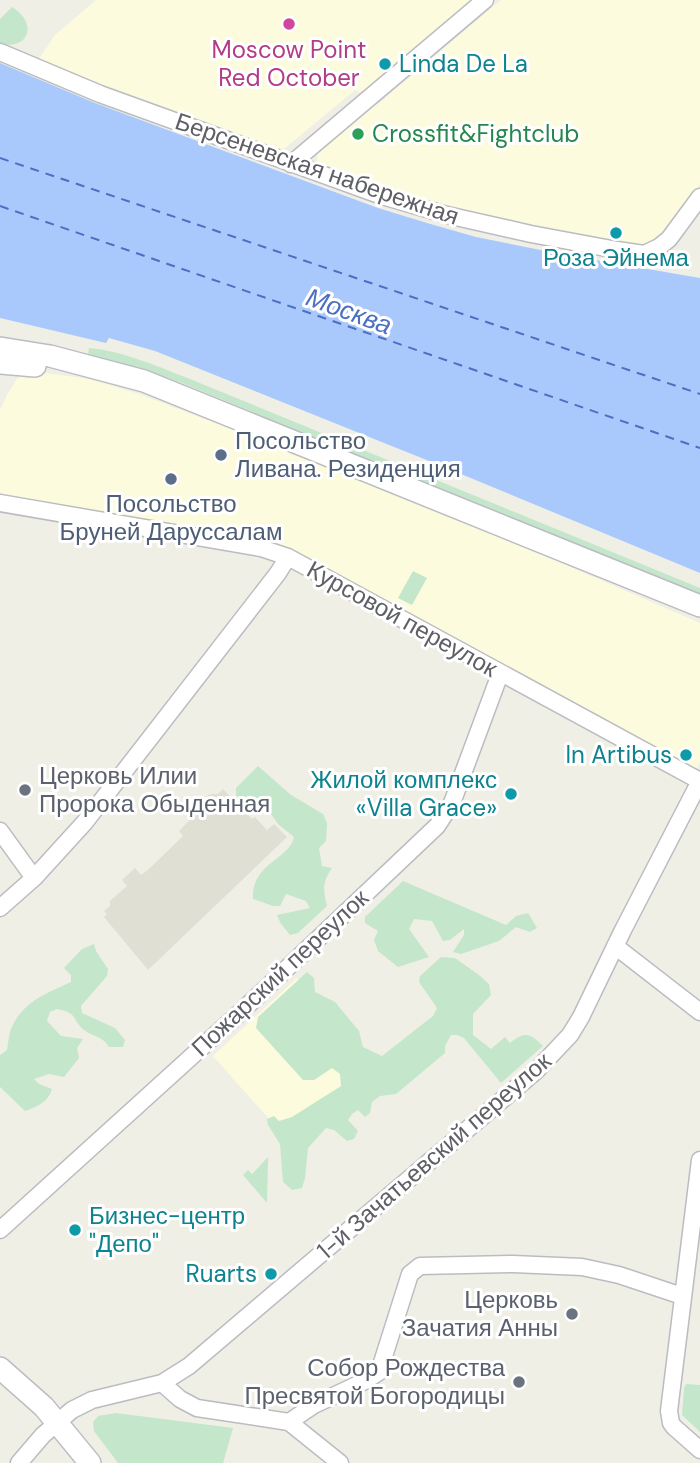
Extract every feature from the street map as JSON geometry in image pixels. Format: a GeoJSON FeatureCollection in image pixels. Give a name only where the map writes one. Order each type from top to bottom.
{"type":"FeatureCollection","features":[{"type":"Feature","properties":{"kind":"main road"},"geometry":{"type":"LineString","coordinates":[[2,360],[48,366],[87,366],[144,381],[700,607]]}},
{"type":"Feature","properties":{"kind":"main road"},"geometry":{"type":"LineString","coordinates":[[0,1368],[58,1422],[90,1463]]}},
{"type":"Feature","properties":{"kind":"street"},"geometry":{"type":"LineString","coordinates":[[291,163],[485,0]]}},
{"type":"Feature","properties":{"kind":"street","name":"Берсеневская набережная"},"geometry":{"type":"LineString","coordinates":[[0,52],[100,94],[382,196],[447,215],[569,242],[645,254],[669,239],[700,197]]}},
{"type":"Feature","properties":{"kind":"street","name":"Курсовой переулок"},"geometry":{"type":"LineString","coordinates":[[0,503],[261,548],[288,557],[700,781]]}},
{"type":"Feature","properties":{"kind":"street"},"geometry":{"type":"LineString","coordinates":[[0,908],[34,878],[85,822],[270,584],[288,557]]}},
{"type":"Feature","properties":{"kind":"street","name":"Пожарский переулок"},"geometry":{"type":"LineString","coordinates":[[0,1230],[227,1024],[437,825],[452,803],[500,674]]}},
{"type":"Feature","properties":{"kind":"street","name":"1-й Зачатьевский переулок"},"geometry":{"type":"LineString","coordinates":[[19,1463],[43,1435],[72,1410],[92,1401],[162,1383],[189,1366],[536,1071],[570,1035],[581,1017],[700,781]]}},
{"type":"Feature","properties":{"kind":"street"},"geometry":{"type":"LineString","coordinates":[[0,831],[34,878]]}},
{"type":"Feature","properties":{"kind":"street"},"geometry":{"type":"LineString","coordinates":[[615,946],[700,1012]]}},
{"type":"Feature","properties":{"kind":"street"},"geometry":{"type":"LineString","coordinates":[[700,1160],[669,1416],[674,1427],[700,1450]]}},
{"type":"Feature","properties":{"kind":"street"},"geometry":{"type":"LineString","coordinates":[[289,1422],[314,1405],[379,1372],[410,1273],[420,1266],[513,1264],[582,1267],[619,1275],[682,1296]]}},
{"type":"Feature","properties":{"kind":"street"},"geometry":{"type":"LineString","coordinates":[[162,1383],[180,1399],[197,1408],[289,1422],[340,1463]]}},
{"type":"Feature","properties":{"kind":"shaded area"},"geometry":{"type":"Polygon","coordinates":[[[96,0],[471,0],[364,90],[355,90],[285,148],[276,152],[36,63],[55,35],[96,0]]]}},
{"type":"Feature","properties":{"kind":"shaded area"},"geometry":{"type":"Polygon","coordinates":[[[501,0],[700,0],[700,185],[656,239],[644,245],[612,242],[470,214],[324,172],[318,166],[317,155],[320,149],[367,108],[378,104],[501,0]]]}},
{"type":"Feature","properties":{"kind":"shaded area"},"geometry":{"type":"Polygon","coordinates":[[[31,371],[89,379],[139,394],[473,525],[700,623],[700,762],[697,768],[693,770],[273,545],[0,493],[0,410],[17,379],[31,371]]]}},
{"type":"Feature","properties":{"kind":"shaded area"},"geometry":{"type":"Polygon","coordinates":[[[223,789],[252,819],[255,817],[267,830],[274,824],[287,837],[148,970],[104,917],[107,914],[104,911],[110,906],[110,901],[127,886],[122,880],[135,868],[141,875],[149,869],[183,836],[179,831],[203,807],[203,801],[208,795],[218,794],[223,789]]]}},
{"type":"Feature","properties":{"kind":"shaded area"},"geometry":{"type":"Polygon","coordinates":[[[297,978],[379,1072],[294,1147],[213,1056],[297,978]]]}},
{"type":"Feature","properties":{"kind":"green space"},"geometry":{"type":"Polygon","coordinates":[[[12,7],[25,20],[27,33],[18,43],[0,44],[0,19],[12,7]]]}},
{"type":"Feature","properties":{"kind":"green space"},"geometry":{"type":"Polygon","coordinates":[[[89,348],[126,355],[185,377],[700,588],[700,596],[182,383],[88,354],[89,348]]]}},
{"type":"Feature","properties":{"kind":"green space"},"geometry":{"type":"Polygon","coordinates":[[[413,571],[427,578],[412,605],[398,598],[413,571]]]}},
{"type":"Feature","properties":{"kind":"green space"},"geometry":{"type":"Polygon","coordinates":[[[258,766],[291,795],[323,814],[327,823],[326,841],[319,848],[322,866],[332,868],[324,886],[327,906],[298,933],[290,935],[277,915],[310,908],[306,901],[286,894],[280,906],[273,906],[253,899],[258,877],[286,851],[294,837],[278,824],[269,811],[248,805],[236,797],[236,788],[258,766]]]}},
{"type":"Feature","properties":{"kind":"green space"},"geometry":{"type":"Polygon","coordinates":[[[403,881],[506,925],[516,916],[528,913],[537,928],[530,932],[516,927],[499,941],[461,954],[453,952],[464,935],[464,929],[450,940],[443,941],[432,921],[414,919],[409,929],[429,957],[398,967],[378,951],[374,940],[378,931],[365,923],[365,917],[403,881]]]}},
{"type":"Feature","properties":{"kind":"green space"},"geometry":{"type":"Polygon","coordinates":[[[94,944],[108,969],[107,976],[81,1006],[82,1013],[115,1028],[125,1040],[123,1047],[109,1047],[107,1043],[84,1030],[69,1013],[57,1009],[50,1012],[47,1021],[61,1036],[83,1039],[77,1048],[79,1058],[64,1077],[49,1074],[34,1079],[52,1089],[42,1103],[25,1111],[0,1087],[0,1055],[7,1050],[11,1029],[22,1012],[36,1000],[71,982],[71,975],[64,968],[82,949],[94,944]]]}},
{"type":"Feature","properties":{"kind":"green space"},"geometry":{"type":"Polygon","coordinates":[[[441,957],[455,958],[489,984],[491,995],[473,1014],[473,1035],[491,1049],[505,1037],[510,1043],[524,1035],[531,1036],[543,1046],[501,1083],[464,1038],[451,1035],[445,1046],[445,1053],[396,1094],[380,1096],[372,1102],[370,1113],[365,1117],[358,1110],[352,1114],[348,1120],[358,1131],[354,1139],[347,1141],[334,1130],[326,1128],[308,1148],[302,1188],[292,1190],[283,1182],[280,1144],[267,1119],[274,1116],[279,1121],[292,1117],[341,1086],[340,1074],[332,1068],[314,1080],[303,1080],[256,1028],[258,1017],[307,972],[314,978],[315,992],[335,1002],[359,1031],[363,1047],[382,1056],[433,1016],[437,1008],[419,982],[420,976],[441,957]]]}},
{"type":"Feature","properties":{"kind":"green space"},"geometry":{"type":"Polygon","coordinates":[[[268,1157],[267,1203],[243,1175],[248,1170],[252,1174],[268,1157]]]}},
{"type":"Feature","properties":{"kind":"green space"},"geometry":{"type":"Polygon","coordinates":[[[686,1384],[700,1385],[700,1432],[682,1415],[686,1384]]]}},
{"type":"Feature","properties":{"kind":"green space"},"geometry":{"type":"Polygon","coordinates":[[[116,1413],[233,1428],[223,1463],[118,1463],[94,1431],[93,1422],[98,1416],[116,1413]]]}},
{"type":"Feature","properties":{"kind":"water","name":"Москва"},"geometry":{"type":"Polygon","coordinates":[[[0,63],[95,103],[378,208],[476,237],[700,278],[700,573],[155,351],[109,338],[106,343],[0,318],[0,63]]]}},
{"type":"Feature","properties":{"kind":"ferry route"},"geometry":{"type":"LineString","coordinates":[[0,158],[700,394]]}},
{"type":"Feature","properties":{"kind":"ferry route"},"geometry":{"type":"LineString","coordinates":[[0,206],[700,448]]}},
{"type":"Feature","properties":{"kind":"place","name":"Moscow Point Red October"},"geometry":{"type":"Point","coordinates":[289,24]}},
{"type":"Feature","properties":{"kind":"place","name":"Linda De La"},"geometry":{"type":"Point","coordinates":[385,64]}},
{"type":"Feature","properties":{"kind":"place","name":"Crossfit&Fightclub"},"geometry":{"type":"Point","coordinates":[358,134]}},
{"type":"Feature","properties":{"kind":"place","name":"Роза Эйнема"},"geometry":{"type":"Point","coordinates":[616,233]}},
{"type":"Feature","properties":{"kind":"place","name":"Посольство Ливана. Резиденция"},"geometry":{"type":"Point","coordinates":[221,455]}},
{"type":"Feature","properties":{"kind":"place","name":"Посольство Бруней Даруссалам"},"geometry":{"type":"Point","coordinates":[171,479]}},
{"type":"Feature","properties":{"kind":"place","name":"In Artibus"},"geometry":{"type":"Point","coordinates":[686,755]}},
{"type":"Feature","properties":{"kind":"place","name":"Церковь Илии Пророка Обыденная"},"geometry":{"type":"Point","coordinates":[25,790]}},
{"type":"Feature","properties":{"kind":"place","name":"Жилой комплекс «Villa Grace»"},"geometry":{"type":"Point","coordinates":[511,794]}},
{"type":"Feature","properties":{"kind":"place","name":"Бизнес-центр \"Депо\""},"geometry":{"type":"Point","coordinates":[75,1230]}},
{"type":"Feature","properties":{"kind":"place","name":"Ruarts"},"geometry":{"type":"Point","coordinates":[271,1274]}},
{"type":"Feature","properties":{"kind":"place","name":"Церковь Зачатия Анны"},"geometry":{"type":"Point","coordinates":[572,1314]}},
{"type":"Feature","properties":{"kind":"place","name":"Собор Рождества Пресвятой Богородицы"},"geometry":{"type":"Point","coordinates":[519,1382]}}]}
